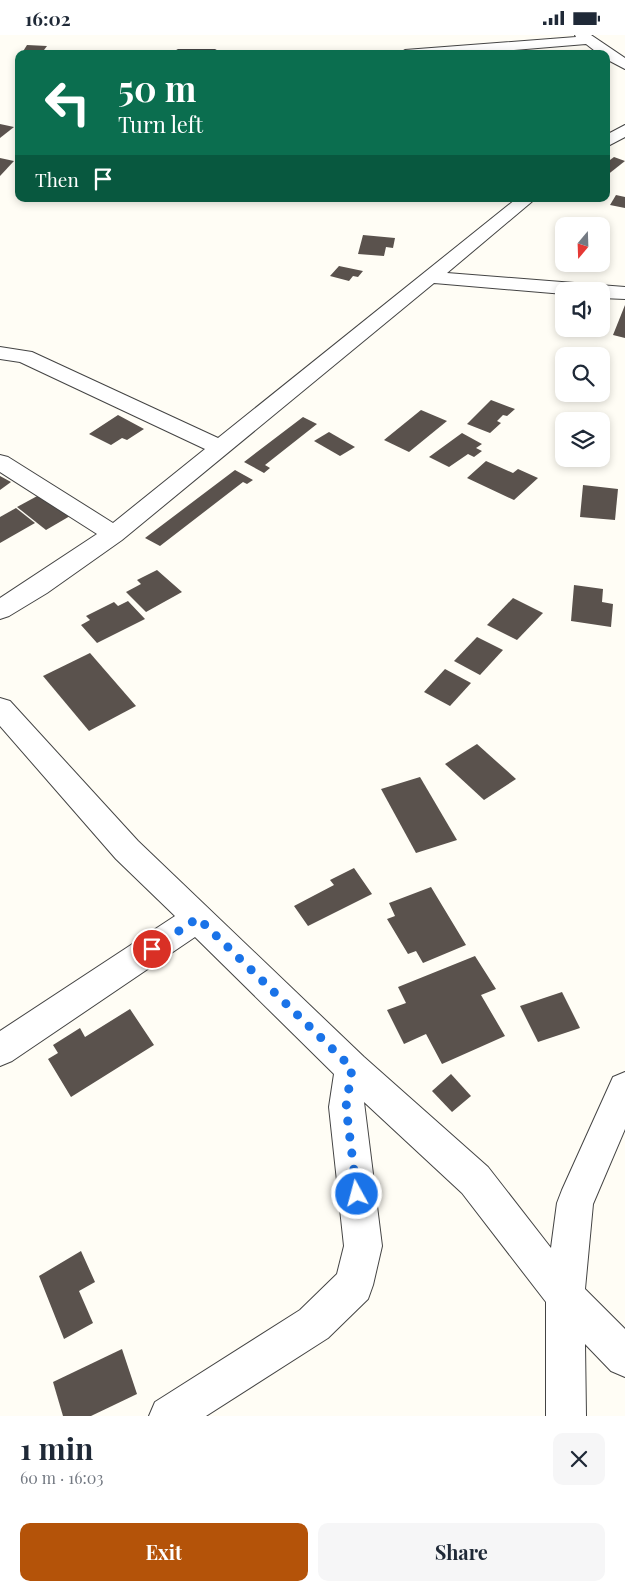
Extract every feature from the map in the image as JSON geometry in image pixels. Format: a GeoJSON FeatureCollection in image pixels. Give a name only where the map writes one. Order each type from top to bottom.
{"type":"FeatureCollection","features":[{"type":"Feature","properties":{"kind":"street"},"geometry":{"type":"LineString","coordinates":[[447,50],[585,37],[604,50]]}},
{"type":"Feature","properties":{"kind":"street"},"geometry":{"type":"LineString","coordinates":[[610,54],[625,65]]}},
{"type":"Feature","properties":{"kind":"street"},"geometry":{"type":"LineString","coordinates":[[610,139],[625,130]]}},
{"type":"Feature","properties":{"kind":"street"},"geometry":{"type":"LineString","coordinates":[[0,610],[38,587],[114,534],[522,202]]}},
{"type":"Feature","properties":{"kind":"street"},"geometry":{"type":"LineString","coordinates":[[429,277],[555,288]]}},
{"type":"Feature","properties":{"kind":"street"},"geometry":{"type":"LineString","coordinates":[[610,292],[625,293]]}},
{"type":"Feature","properties":{"kind":"street"},"geometry":{"type":"LineString","coordinates":[[0,353],[25,356],[221,448]]}},
{"type":"Feature","properties":{"kind":"street"},"geometry":{"type":"LineString","coordinates":[[0,462],[114,534]]}},
{"type":"Feature","properties":{"kind":"street"},"geometry":{"type":"LineString","coordinates":[[0,708],[127,850],[352,1068],[475,1181],[565,1296],[625,1357]]}},
{"type":"Feature","properties":{"kind":"street"},"geometry":{"type":"LineString","coordinates":[[0,1050],[198,918]]}},
{"type":"Feature","properties":{"kind":"street"},"geometry":{"type":"LineString","coordinates":[[169,1416],[314,1324],[354,1285],[363,1247],[346,1107],[352,1068]]}},
{"type":"Feature","properties":{"kind":"street"},"geometry":{"type":"LineString","coordinates":[[566,1416],[565,1296],[575,1203],[625,1089]]}},
{"type":"Feature","properties":{"kind":"building"},"geometry":{"type":"Polygon","coordinates":[[[27,45],[47,46],[44,50],[24,50],[27,45]]]}},
{"type":"Feature","properties":{"kind":"building"},"geometry":{"type":"Polygon","coordinates":[[[0,124],[14,127],[0,138],[0,124]]]}},
{"type":"Feature","properties":{"kind":"building"},"geometry":{"type":"Polygon","coordinates":[[[614,157],[625,161],[610,173],[610,160],[614,157]]]}},
{"type":"Feature","properties":{"kind":"building"},"geometry":{"type":"Polygon","coordinates":[[[0,158],[14,161],[0,176],[0,158]]]}},
{"type":"Feature","properties":{"kind":"building"},"geometry":{"type":"Polygon","coordinates":[[[616,195],[625,197],[625,208],[610,205],[616,195]]]}},
{"type":"Feature","properties":{"kind":"building"},"geometry":{"type":"Polygon","coordinates":[[[363,235],[395,238],[393,248],[386,247],[384,256],[358,254],[363,235]]]}},
{"type":"Feature","properties":{"kind":"building"},"geometry":{"type":"Polygon","coordinates":[[[339,266],[363,271],[358,277],[353,276],[349,281],[330,276],[339,266]]]}},
{"type":"Feature","properties":{"kind":"building"},"geometry":{"type":"Polygon","coordinates":[[[625,305],[625,338],[613,335],[625,305]]]}},
{"type":"Feature","properties":{"kind":"building"},"geometry":{"type":"Polygon","coordinates":[[[491,400],[515,409],[507,416],[503,415],[497,421],[501,423],[490,433],[467,424],[491,400]]]}},
{"type":"Feature","properties":{"kind":"building"},"geometry":{"type":"Polygon","coordinates":[[[421,410],[447,421],[409,452],[384,440],[421,410]]]}},
{"type":"Feature","properties":{"kind":"building"},"geometry":{"type":"Polygon","coordinates":[[[118,415],[144,429],[127,440],[122,438],[111,445],[89,434],[118,415]]]}},
{"type":"Feature","properties":{"kind":"building"},"geometry":{"type":"Polygon","coordinates":[[[303,417],[317,424],[265,465],[270,468],[264,473],[244,462],[303,417]]]}},
{"type":"Feature","properties":{"kind":"building"},"geometry":{"type":"Polygon","coordinates":[[[329,432],[355,447],[340,456],[314,441],[329,432]]]}},
{"type":"Feature","properties":{"kind":"building"},"geometry":{"type":"Polygon","coordinates":[[[462,433],[482,444],[476,448],[482,451],[474,457],[468,454],[449,467],[429,457],[462,433]]]}},
{"type":"Feature","properties":{"kind":"building"},"geometry":{"type":"Polygon","coordinates":[[[486,461],[513,473],[518,469],[538,478],[514,500],[467,478],[486,461]]]}},
{"type":"Feature","properties":{"kind":"building"},"geometry":{"type":"Polygon","coordinates":[[[235,470],[253,480],[247,484],[243,482],[160,546],[145,538],[235,470]]]}},
{"type":"Feature","properties":{"kind":"building"},"geometry":{"type":"Polygon","coordinates":[[[0,476],[11,482],[0,490],[0,476]]]}},
{"type":"Feature","properties":{"kind":"building"},"geometry":{"type":"Polygon","coordinates":[[[583,485],[618,489],[615,520],[580,517],[583,485]]]}},
{"type":"Feature","properties":{"kind":"building"},"geometry":{"type":"Polygon","coordinates":[[[41,494],[70,516],[46,530],[17,507],[41,494]]]}},
{"type":"Feature","properties":{"kind":"building"},"geometry":{"type":"Polygon","coordinates":[[[16,508],[35,523],[0,543],[0,517],[16,508]]]}},
{"type":"Feature","properties":{"kind":"building"},"geometry":{"type":"Polygon","coordinates":[[[157,570],[182,592],[146,612],[126,592],[141,584],[137,580],[157,570]]]}},
{"type":"Feature","properties":{"kind":"building"},"geometry":{"type":"Polygon","coordinates":[[[574,585],[603,589],[602,602],[613,604],[611,627],[571,621],[574,585]]]}},
{"type":"Feature","properties":{"kind":"building"},"geometry":{"type":"Polygon","coordinates":[[[513,598],[543,613],[517,640],[487,625],[513,598]]]}},
{"type":"Feature","properties":{"kind":"building"},"geometry":{"type":"Polygon","coordinates":[[[128,601],[145,619],[97,643],[81,625],[90,620],[86,616],[114,602],[118,606],[128,601]]]}},
{"type":"Feature","properties":{"kind":"building"},"geometry":{"type":"Polygon","coordinates":[[[477,637],[503,650],[480,675],[454,661],[477,637]]]}},
{"type":"Feature","properties":{"kind":"building"},"geometry":{"type":"Polygon","coordinates":[[[90,653],[136,706],[89,731],[43,676],[90,653]]]}},
{"type":"Feature","properties":{"kind":"building"},"geometry":{"type":"Polygon","coordinates":[[[445,669],[471,683],[450,706],[424,692],[445,669]]]}},
{"type":"Feature","properties":{"kind":"building"},"geometry":{"type":"Polygon","coordinates":[[[477,744],[516,779],[484,800],[445,764],[477,744]]]}},
{"type":"Feature","properties":{"kind":"building"},"geometry":{"type":"Polygon","coordinates":[[[420,777],[457,840],[416,853],[381,789],[420,777]]]}},
{"type":"Feature","properties":{"kind":"building"},"geometry":{"type":"Polygon","coordinates":[[[354,868],[372,894],[308,926],[294,906],[334,885],[330,880],[354,868]]]}},
{"type":"Feature","properties":{"kind":"building"},"geometry":{"type":"Polygon","coordinates":[[[431,887],[466,945],[423,963],[416,951],[408,954],[387,919],[395,916],[389,903],[431,887]]]}},
{"type":"Feature","properties":{"kind":"building"},"geometry":{"type":"Polygon","coordinates":[[[475,956],[496,989],[481,995],[505,1036],[442,1064],[426,1034],[404,1044],[387,1010],[406,1003],[398,987],[475,956]]]}},
{"type":"Feature","properties":{"kind":"building"},"geometry":{"type":"Polygon","coordinates":[[[562,992],[580,1028],[538,1042],[520,1006],[562,992]]]}},
{"type":"Feature","properties":{"kind":"building"},"geometry":{"type":"Polygon","coordinates":[[[130,1009],[154,1045],[71,1097],[48,1059],[58,1053],[53,1045],[80,1028],[85,1037],[130,1009]]]}},
{"type":"Feature","properties":{"kind":"building"},"geometry":{"type":"Polygon","coordinates":[[[451,1074],[471,1096],[452,1112],[432,1091],[451,1074]]]}},
{"type":"Feature","properties":{"kind":"building"},"geometry":{"type":"Polygon","coordinates":[[[81,1251],[95,1282],[79,1291],[93,1323],[64,1339],[39,1276],[81,1251]]]}},
{"type":"Feature","properties":{"kind":"building"},"geometry":{"type":"Polygon","coordinates":[[[122,1349],[137,1394],[91,1416],[63,1416],[53,1382],[122,1349]]]}},
{"type":"Feature","properties":{"kind":"route"},"geometry":{"type":"LineString","coordinates":[[152,949],[198,918],[352,1068],[346,1107],[357,1194]]}}]}
